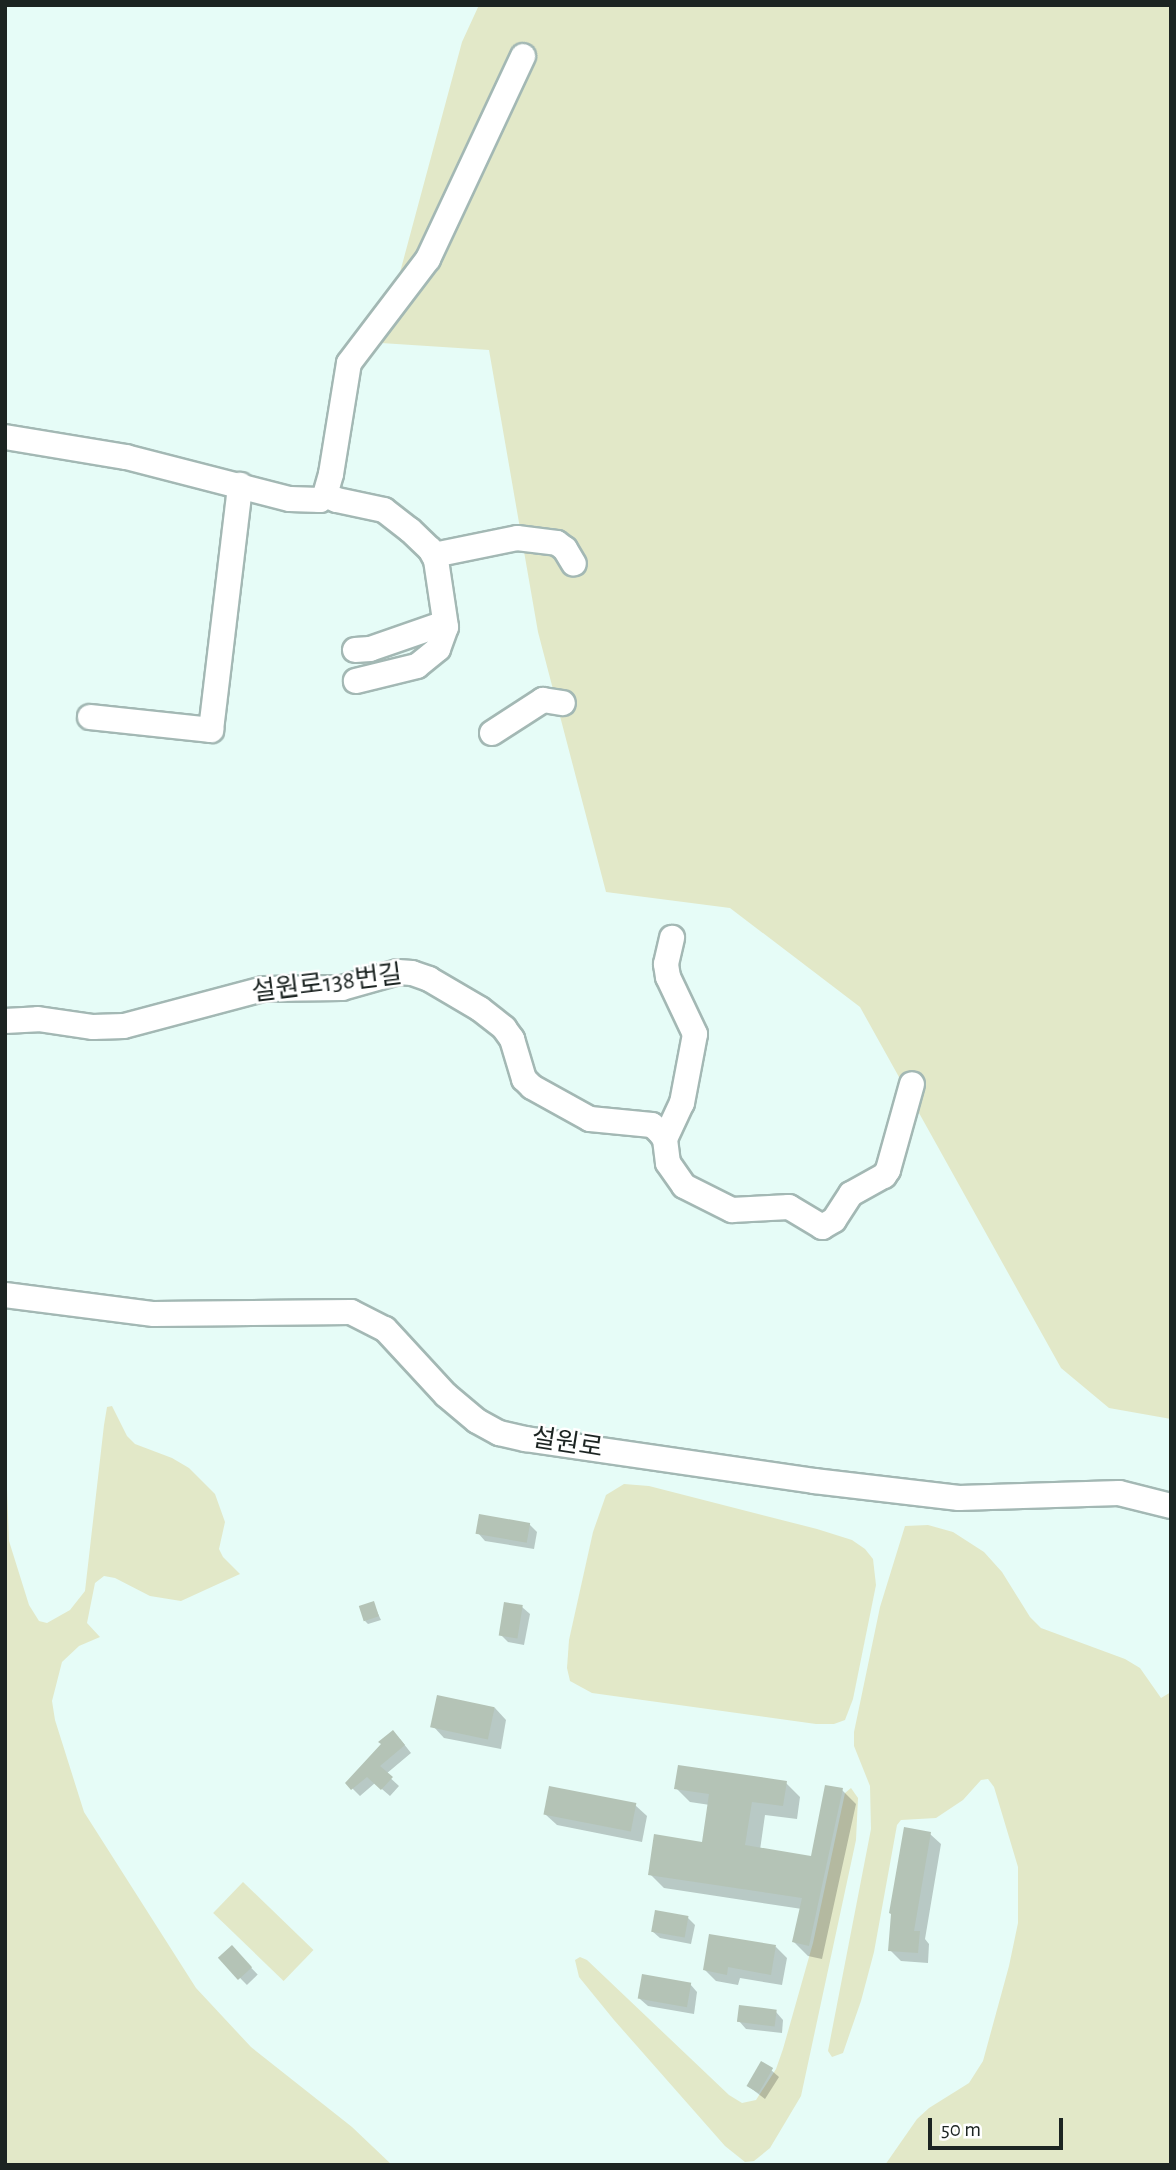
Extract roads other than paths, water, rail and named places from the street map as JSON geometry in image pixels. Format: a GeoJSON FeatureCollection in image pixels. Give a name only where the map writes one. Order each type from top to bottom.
{"type":"FeatureCollection","features":[{"type":"Feature","properties":{"kind":"street"},"geometry":{"type":"LineString","coordinates":[[325,495],[349,363],[428,259],[523,56]]}},
{"type":"Feature","properties":{"kind":"street"},"geometry":{"type":"LineString","coordinates":[[5,437],[126,457],[290,499],[313,501],[325,495],[384,510],[410,530],[434,555],[445,623],[443,641],[427,660],[417,666],[356,681]]}},
{"type":"Feature","properties":{"kind":"street"},"geometry":{"type":"LineString","coordinates":[[90,717],[211,730],[240,485]]}},
{"type":"Feature","properties":{"kind":"street"},"geometry":{"type":"LineString","coordinates":[[434,555],[517,538],[557,543],[565,548],[573,564]]}},
{"type":"Feature","properties":{"kind":"street"},"geometry":{"type":"LineString","coordinates":[[355,650],[370,649],[445,623]]}},
{"type":"Feature","properties":{"kind":"street"},"geometry":{"type":"LineString","coordinates":[[492,733],[543,700],[563,703]]}},
{"type":"Feature","properties":{"kind":"street"},"geometry":{"type":"LineString","coordinates":[[672,938],[666,964],[668,977],[695,1034],[682,1103],[664,1139],[668,1163],[676,1177],[710,1201],[738,1210],[789,1207],[816,1224],[826,1226],[851,1194],[884,1176],[888,1170],[912,1084]]}},
{"type":"Feature","properties":{"kind":"street","name":"설원로138번길"},"geometry":{"type":"LineString","coordinates":[[5,1021],[38,1019],[93,1027],[124,1026],[262,989],[342,988],[398,972],[412,973],[429,979],[480,1009],[504,1028],[512,1040],[524,1079],[532,1087],[590,1119],[652,1125],[664,1139]]}},
{"type":"Feature","properties":{"kind":"street","name":"설원로"},"geometry":{"type":"LineString","coordinates":[[5,1295],[154,1314],[351,1312],[385,1329],[446,1395],[477,1422],[499,1433],[526,1439],[959,1499],[1119,1493],[1171,1506]]}}]}
